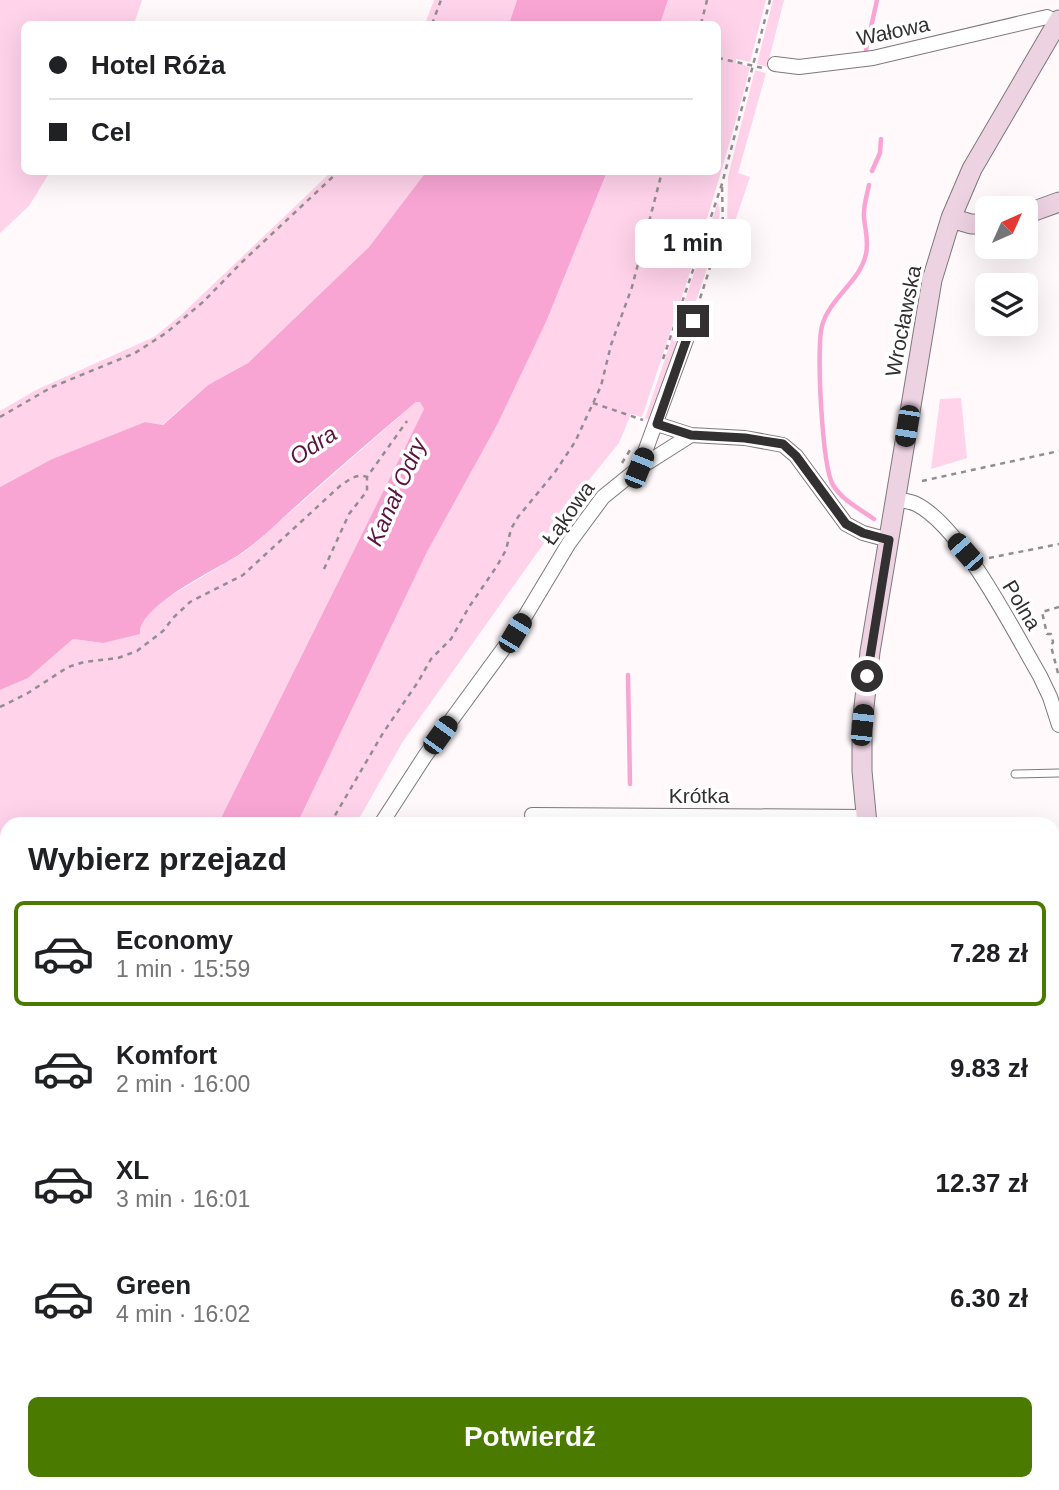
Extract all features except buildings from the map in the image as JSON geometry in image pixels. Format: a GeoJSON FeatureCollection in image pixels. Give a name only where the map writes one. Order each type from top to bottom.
{"type":"FeatureCollection","features":[{"type":"Feature","properties":{"kind":"main road","name":"Wrocławska"},"geometry":{"type":"LineString","coordinates":[[867,817],[862,771],[862,725],[870,652],[932,280],[951,218],[972,169],[1058,22]]}},
{"type":"Feature","properties":{"kind":"main road"},"geometry":{"type":"LineString","coordinates":[[1038,210],[1059,202]]}},
{"type":"Feature","properties":{"kind":"main road"},"geometry":{"type":"LineString","coordinates":[[951,218],[975,224]]}},
{"type":"Feature","properties":{"kind":"street","name":"Wałowa"},"geometry":{"type":"LineString","coordinates":[[775,64],[799,67],[873,58],[1047,17],[1058,22]]}},
{"type":"Feature","properties":{"kind":"street","name":"Łąkowa"},"geometry":{"type":"LineString","coordinates":[[386,817],[425,756],[515,633],[569,543],[603,497],[639,468],[650,422],[693,321]]}},
{"type":"Feature","properties":{"kind":"street"},"geometry":{"type":"LineString","coordinates":[[650,422],[691,435],[745,438],[783,444],[796,456],[846,524],[863,533],[889,540]]}},
{"type":"Feature","properties":{"kind":"street"},"geometry":{"type":"LineString","coordinates":[[639,468],[691,435]]}},
{"type":"Feature","properties":{"kind":"street","name":"Polna"},"geometry":{"type":"LineString","coordinates":[[895,499],[915,504],[935,517],[965,552],[1040,676],[1059,725]]}},
{"type":"Feature","properties":{"kind":"street","name":"Krótka"},"geometry":{"type":"LineString","coordinates":[[532,815],[574,817]]}},
{"type":"Feature","properties":{"kind":"lane"},"geometry":{"type":"LineString","coordinates":[[1014,774],[1059,773]]}},
{"type":"Feature","properties":{"kind":"path"},"geometry":{"type":"LineString","coordinates":[[433,21],[441,0]]}},
{"type":"Feature","properties":{"kind":"path"},"geometry":{"type":"LineString","coordinates":[[702,21],[707,0]]}},
{"type":"Feature","properties":{"kind":"path"},"geometry":{"type":"LineString","coordinates":[[660,367],[722,184],[770,0]]}},
{"type":"Feature","properties":{"kind":"path"},"geometry":{"type":"LineString","coordinates":[[721,59],[754,66]]}},
{"type":"Feature","properties":{"kind":"path"},"geometry":{"type":"LineString","coordinates":[[0,417],[52,387],[135,353],[166,332],[203,302],[335,175]]}},
{"type":"Feature","properties":{"kind":"path"},"geometry":{"type":"LineString","coordinates":[[334,817],[361,767],[431,659],[451,639],[497,566],[506,550],[510,529],[569,453],[601,386],[611,345],[632,287],[661,175]]}},
{"type":"Feature","properties":{"kind":"path"},"geometry":{"type":"LineString","coordinates":[[693,321],[723,227],[722,184]]}},
{"type":"Feature","properties":{"kind":"path"},"geometry":{"type":"LineString","coordinates":[[592,403],[650,422]]}},
{"type":"Feature","properties":{"kind":"path"},"geometry":{"type":"LineString","coordinates":[[324,569],[349,514],[367,491],[367,477],[407,421]]}},
{"type":"Feature","properties":{"kind":"path"},"geometry":{"type":"LineString","coordinates":[[621,465],[632,444]]}},
{"type":"Feature","properties":{"kind":"path"},"geometry":{"type":"LineString","coordinates":[[922,481],[1059,451]]}},
{"type":"Feature","properties":{"kind":"path"},"geometry":{"type":"LineString","coordinates":[[0,707],[28,693],[68,667],[118,658],[137,651],[163,631],[190,602],[243,575],[340,486],[361,475],[367,477]]}},
{"type":"Feature","properties":{"kind":"path"},"geometry":{"type":"LineString","coordinates":[[989,558],[1059,544]]}},
{"type":"Feature","properties":{"kind":"path"},"geometry":{"type":"LineString","coordinates":[[1059,607],[1042,612],[1047,634],[1059,632]]}},
{"type":"Feature","properties":{"kind":"path"},"geometry":{"type":"LineString","coordinates":[[1051,634],[1051,646],[1059,677]]}},
{"type":"Feature","properties":{"kind":"shaded area"},"geometry":{"type":"Polygon","coordinates":[[[0,0],[142,0],[135,21],[21,21],[21,175],[48,175],[29,206],[0,233],[0,0]]]}},
{"type":"Feature","properties":{"kind":"shaded area"},"geometry":{"type":"Polygon","coordinates":[[[434,0],[517,0],[510,21],[426,21],[434,0]]]}},
{"type":"Feature","properties":{"kind":"shaded area"},"geometry":{"type":"Polygon","coordinates":[[[668,0],[766,0],[750,62],[736,59],[736,63],[750,67],[721,171],[721,21],[661,21],[668,0]]]}},
{"type":"Feature","properties":{"kind":"shaded area"},"geometry":{"type":"Polygon","coordinates":[[[773,0],[784,0],[767,67],[757,64],[773,0]]]}},
{"type":"Feature","properties":{"kind":"shaded area"},"geometry":{"type":"Polygon","coordinates":[[[755,70],[766,73],[738,173],[750,177],[732,230],[727,229],[728,177],[755,70]]]}},
{"type":"Feature","properties":{"kind":"shaded area"},"geometry":{"type":"Polygon","coordinates":[[[328,175],[424,175],[369,247],[248,363],[208,385],[162,425],[145,422],[52,459],[0,487],[0,411],[36,390],[154,337],[181,315],[328,175]]]}},
{"type":"Feature","properties":{"kind":"shaded area"},"geometry":{"type":"Polygon","coordinates":[[[606,175],[720,175],[642,417],[631,414],[619,443],[588,481],[402,743],[360,817],[300,817],[427,552],[497,425],[546,322],[606,175]]]}},
{"type":"Feature","properties":{"kind":"shaded area"},"geometry":{"type":"Polygon","coordinates":[[[718,202],[720,214],[714,248],[655,422],[645,418],[718,202]]]}},
{"type":"Feature","properties":{"kind":"shaded area"},"geometry":{"type":"Polygon","coordinates":[[[961,398],[967,458],[931,469],[940,399],[961,398]]]}},
{"type":"Feature","properties":{"kind":"shaded area"},"geometry":{"type":"Polygon","coordinates":[[[416,402],[420,402],[424,409],[221,817],[0,817],[0,690],[28,678],[73,639],[103,643],[139,628],[147,614],[167,598],[246,551],[416,402]]]}},
{"type":"Feature","properties":{"kind":"water"},"geometry":{"type":"Polygon","coordinates":[[[517,0],[668,0],[661,21],[510,21],[517,0]]]}},
{"type":"Feature","properties":{"kind":"water"},"geometry":{"type":"Polygon","coordinates":[[[424,175],[606,175],[546,322],[497,425],[427,552],[300,817],[221,817],[424,409],[420,402],[416,402],[388,425],[252,546],[162,602],[142,624],[140,634],[103,643],[73,639],[28,678],[0,690],[0,487],[52,459],[145,422],[163,425],[208,385],[248,363],[369,247],[424,175]]]}},
{"type":"Feature","properties":{"kind":"waterway"},"geometry":{"type":"LineString","coordinates":[[866,50],[877,0]]}},
{"type":"Feature","properties":{"kind":"waterway"},"geometry":{"type":"LineString","coordinates":[[872,171],[880,153],[881,139]]}},
{"type":"Feature","properties":{"kind":"waterway"},"geometry":{"type":"LineString","coordinates":[[869,185],[864,213],[866,254],[858,273],[831,306],[822,326],[820,381],[823,432],[833,485],[846,500],[874,519]]}},
{"type":"Feature","properties":{"kind":"waterway"},"geometry":{"type":"LineString","coordinates":[[628,675],[630,784]]}},
{"type":"Feature","properties":{"kind":"route"},"geometry":{"type":"LineString","coordinates":[[693,321],[657,424],[691,435],[745,438],[783,444],[796,456],[846,524],[863,533],[889,540],[867,676]]}},
{"type":"Feature","properties":{"kind":"water label","name":"Odra"},"geometry":{"type":"Point","coordinates":[313,445]}},
{"type":"Feature","properties":{"kind":"water label","name":"Kanał Odry"},"geometry":{"type":"Point","coordinates":[396,492]}}]}
